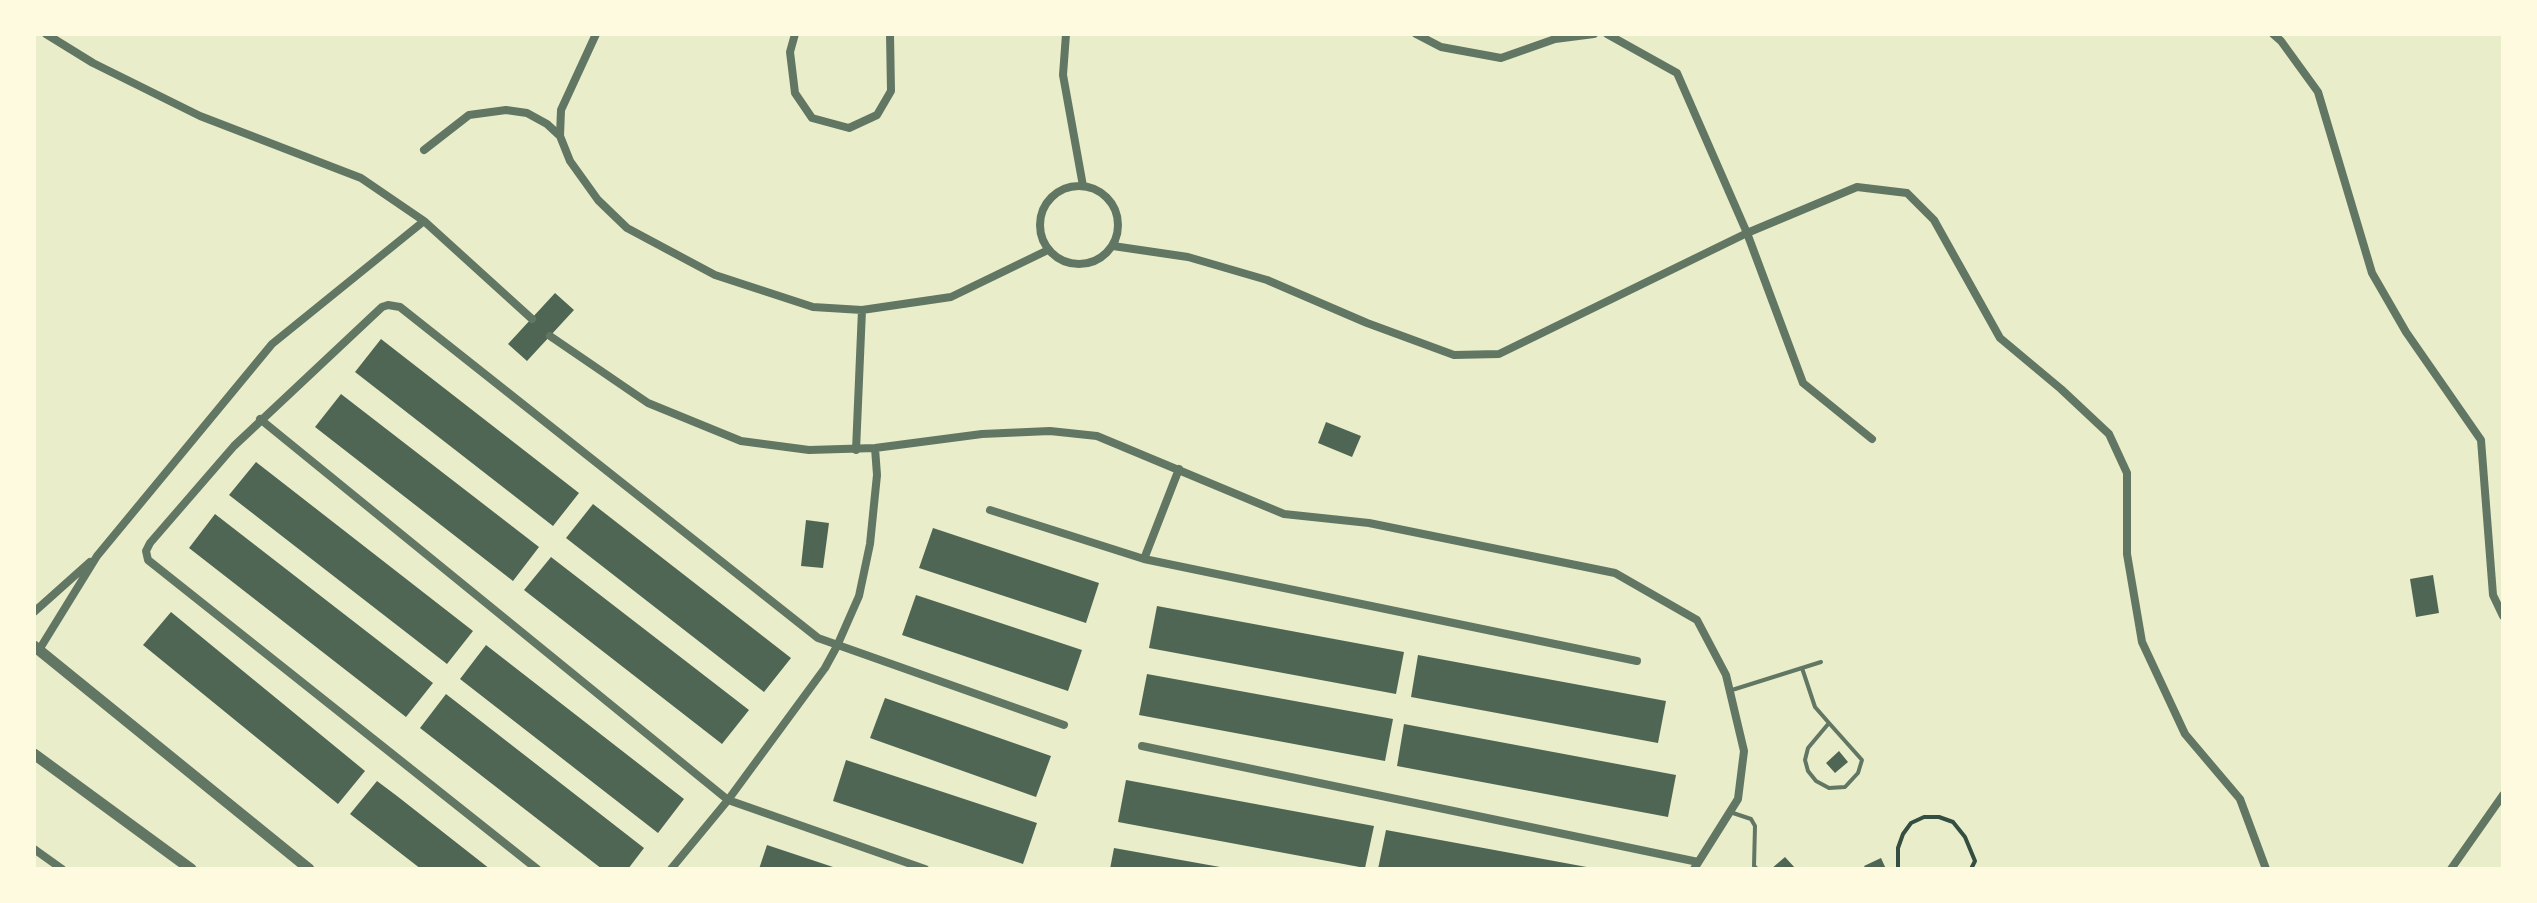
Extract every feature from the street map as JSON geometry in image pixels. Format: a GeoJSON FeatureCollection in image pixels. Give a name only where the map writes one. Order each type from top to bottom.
{"type":"FeatureCollection","features":[{"type":"Feature","properties":{"kind":"street"},"geometry":{"type":"LineString","coordinates":[[46,34],[93,63],[200,116],[361,178],[424,221],[532,319]]}},
{"type":"Feature","properties":{"kind":"street"},"geometry":{"type":"LineString","coordinates":[[596,34],[561,110],[560,136],[570,161],[598,200],[627,228],[715,275],[813,307],[862,310],[951,297],[1048,250]]}},
{"type":"Feature","properties":{"kind":"street"},"geometry":{"type":"LineString","coordinates":[[795,34],[790,52],[795,93],[812,118],[849,128],[877,115],[891,91],[890,34]]}},
{"type":"Feature","properties":{"kind":"street"},"geometry":{"type":"LineString","coordinates":[[1066,34],[1063,75],[1083,186]]}},
{"type":"Feature","properties":{"kind":"street"},"geometry":{"type":"LineString","coordinates":[[1416,34],[1441,47],[1501,58],[1555,39],[1594,34]]}},
{"type":"Feature","properties":{"kind":"street"},"geometry":{"type":"LineString","coordinates":[[1607,34],[1677,73],[1747,233],[1803,383],[1872,439]]}},
{"type":"Feature","properties":{"kind":"street"},"geometry":{"type":"LineString","coordinates":[[2273,34],[2318,92],[2372,273],[2406,332],[2481,440],[2493,595],[2503,616]]}},
{"type":"Feature","properties":{"kind":"street"},"geometry":{"type":"LineString","coordinates":[[424,150],[469,115],[506,110],[527,113],[547,124],[560,136]]}},
{"type":"Feature","properties":{"kind":"street"},"geometry":{"type":"LineString","coordinates":[[1083,186],[1098,191],[1110,201],[1117,215],[1118,231],[1113,246],[1099,259],[1081,265],[1063,261],[1048,250],[1041,236],[1039,221],[1044,206],[1054,195],[1067,188],[1083,186]]}},
{"type":"Feature","properties":{"kind":"street"},"geometry":{"type":"LineString","coordinates":[[1113,246],[1188,257],[1267,280],[1367,323],[1454,355],[1499,354],[1747,233],[1857,187],[1907,193],[1934,220],[2000,338],[2109,434],[2127,473],[2127,554],[2142,642],[2185,734],[2240,799],[2266,869]]}},
{"type":"Feature","properties":{"kind":"street"},"geometry":{"type":"LineString","coordinates":[[309,869],[36,651],[97,556],[272,344],[424,221]]}},
{"type":"Feature","properties":{"kind":"street"},"geometry":{"type":"LineString","coordinates":[[537,869],[148,560],[146,551],[150,543],[260,419],[382,307],[394,304],[400,307],[818,638],[1064,725]]}},
{"type":"Feature","properties":{"kind":"street"},"geometry":{"type":"LineString","coordinates":[[856,450],[862,310]]}},
{"type":"Feature","properties":{"kind":"street"},"geometry":{"type":"LineString","coordinates":[[550,336],[648,403],[741,441],[809,450],[856,450],[982,434],[1050,431],[1097,436],[1284,514],[1369,523],[1615,573],[1697,620],[1726,675],[1744,751],[1738,799],[1696,866],[1142,746]]}},
{"type":"Feature","properties":{"kind":"street"},"geometry":{"type":"LineString","coordinates":[[260,419],[728,800],[925,869]]}},
{"type":"Feature","properties":{"kind":"street"},"geometry":{"type":"LineString","coordinates":[[671,869],[728,800],[825,668],[837,646],[859,596],[870,544],[877,475],[875,448]]}},
{"type":"Feature","properties":{"kind":"street"},"geometry":{"type":"LineString","coordinates":[[1144,559],[1179,469]]}},
{"type":"Feature","properties":{"kind":"street"},"geometry":{"type":"LineString","coordinates":[[990,510],[1144,559],[1637,661]]}},
{"type":"Feature","properties":{"kind":"street"},"geometry":{"type":"LineString","coordinates":[[34,612],[97,556]]}},
{"type":"Feature","properties":{"kind":"street"},"geometry":{"type":"LineString","coordinates":[[34,754],[191,869]]}},
{"type":"Feature","properties":{"kind":"street"},"geometry":{"type":"LineString","coordinates":[[34,766],[51,767]]}},
{"type":"Feature","properties":{"kind":"street"},"geometry":{"type":"LineString","coordinates":[[2451,869],[2503,795]]}},
{"type":"Feature","properties":{"kind":"street"},"geometry":{"type":"LineString","coordinates":[[34,849],[62,869]]}},
{"type":"Feature","properties":{"kind":"lane"},"geometry":{"type":"LineString","coordinates":[[1729,691],[1821,662]]}},
{"type":"Feature","properties":{"kind":"lane"},"geometry":{"type":"LineString","coordinates":[[1802,668],[1815,707],[1862,760],[1858,773],[1845,787],[1829,788],[1816,781],[1808,771],[1805,760],[1808,748],[1829,723]]}},
{"type":"Feature","properties":{"kind":"lane"},"geometry":{"type":"LineString","coordinates":[[1730,812],[1751,819],[1755,826],[1754,866],[1757,869]]}},
{"type":"Feature","properties":{"kind":"path"},"geometry":{"type":"LineString","coordinates":[[1898,869],[1898,848],[1903,834],[1911,823],[1924,817],[1939,817],[1953,822],[1965,837],[1975,861],[1971,869]]}},
{"type":"Feature","properties":{"kind":"building"},"geometry":{"type":"Polygon","coordinates":[[[555,293],[574,310],[527,361],[508,344],[555,293]]]}},
{"type":"Feature","properties":{"kind":"building"},"geometry":{"type":"Polygon","coordinates":[[[381,339],[579,493],[553,526],[355,372],[381,339]]]}},
{"type":"Feature","properties":{"kind":"building"},"geometry":{"type":"Polygon","coordinates":[[[341,394],[539,547],[513,581],[315,427],[341,394]]]}},
{"type":"Feature","properties":{"kind":"building"},"geometry":{"type":"Polygon","coordinates":[[[1326,422],[1361,436],[1352,457],[1318,443],[1326,422]]]}},
{"type":"Feature","properties":{"kind":"building"},"geometry":{"type":"Polygon","coordinates":[[[256,462],[473,631],[447,664],[229,495],[256,462]]]}},
{"type":"Feature","properties":{"kind":"building"},"geometry":{"type":"Polygon","coordinates":[[[593,504],[791,658],[764,692],[566,538],[593,504]]]}},
{"type":"Feature","properties":{"kind":"building"},"geometry":{"type":"Polygon","coordinates":[[[215,514],[433,683],[406,717],[189,548],[215,514]]]}},
{"type":"Feature","properties":{"kind":"building"},"geometry":{"type":"Polygon","coordinates":[[[806,520],[829,523],[823,568],[801,566],[806,520]]]}},
{"type":"Feature","properties":{"kind":"building"},"geometry":{"type":"Polygon","coordinates":[[[933,528],[1099,583],[1086,623],[919,568],[933,528]]]}},
{"type":"Feature","properties":{"kind":"building"},"geometry":{"type":"Polygon","coordinates":[[[551,557],[749,710],[722,744],[524,590],[551,557]]]}},
{"type":"Feature","properties":{"kind":"building"},"geometry":{"type":"Polygon","coordinates":[[[2433,575],[2439,613],[2416,617],[2410,579],[2433,575]]]}},
{"type":"Feature","properties":{"kind":"building"},"geometry":{"type":"Polygon","coordinates":[[[916,595],[1082,650],[1068,691],[902,635],[916,595]]]}},
{"type":"Feature","properties":{"kind":"building"},"geometry":{"type":"Polygon","coordinates":[[[1157,606],[1404,652],[1396,694],[1149,648],[1157,606]]]}},
{"type":"Feature","properties":{"kind":"building"},"geometry":{"type":"Polygon","coordinates":[[[171,612],[365,771],[338,804],[143,645],[171,612]]]}},
{"type":"Feature","properties":{"kind":"building"},"geometry":{"type":"Polygon","coordinates":[[[486,645],[684,799],[658,833],[460,679],[486,645]]]}},
{"type":"Feature","properties":{"kind":"building"},"geometry":{"type":"Polygon","coordinates":[[[1418,655],[1666,701],[1658,743],[1411,697],[1418,655]]]}},
{"type":"Feature","properties":{"kind":"building"},"geometry":{"type":"Polygon","coordinates":[[[1147,674],[1393,719],[1385,761],[1139,715],[1147,674]]]}},
{"type":"Feature","properties":{"kind":"building"},"geometry":{"type":"Polygon","coordinates":[[[446,694],[644,848],[628,869],[602,869],[420,728],[446,694]]]}},
{"type":"Feature","properties":{"kind":"building"},"geometry":{"type":"Polygon","coordinates":[[[885,698],[1051,756],[1036,797],[870,738],[885,698]]]}},
{"type":"Feature","properties":{"kind":"building"},"geometry":{"type":"Polygon","coordinates":[[[1404,724],[1676,775],[1668,817],[1397,766],[1404,724]]]}},
{"type":"Feature","properties":{"kind":"building"},"geometry":{"type":"Polygon","coordinates":[[[1839,751],[1848,762],[1835,773],[1826,763],[1839,751]]]}},
{"type":"Feature","properties":{"kind":"building"},"geometry":{"type":"Polygon","coordinates":[[[846,760],[1037,823],[1023,864],[833,801],[846,760]]]}},
{"type":"Feature","properties":{"kind":"building"},"geometry":{"type":"Polygon","coordinates":[[[1126,780],[1374,826],[1365,868],[1118,822],[1126,780]]]}},
{"type":"Feature","properties":{"kind":"building"},"geometry":{"type":"Polygon","coordinates":[[[377,781],[490,869],[421,869],[350,814],[377,781]]]}},
{"type":"Feature","properties":{"kind":"building"},"geometry":{"type":"Polygon","coordinates":[[[1386,830],[1592,868],[1592,869],[1378,869],[1386,830]]]}},
{"type":"Feature","properties":{"kind":"building"},"geometry":{"type":"Polygon","coordinates":[[[767,845],[836,868],[836,869],[759,869],[767,845]]]}},
{"type":"Feature","properties":{"kind":"building"},"geometry":{"type":"Polygon","coordinates":[[[1114,848],[1220,867],[1110,869],[1114,848]]]}},
{"type":"Feature","properties":{"kind":"building"},"geometry":{"type":"Polygon","coordinates":[[[1785,857],[1796,869],[1771,869],[1785,857]]]}},
{"type":"Feature","properties":{"kind":"building"},"geometry":{"type":"Polygon","coordinates":[[[1881,858],[1886,869],[1866,869],[1864,866],[1881,858]]]}}]}
